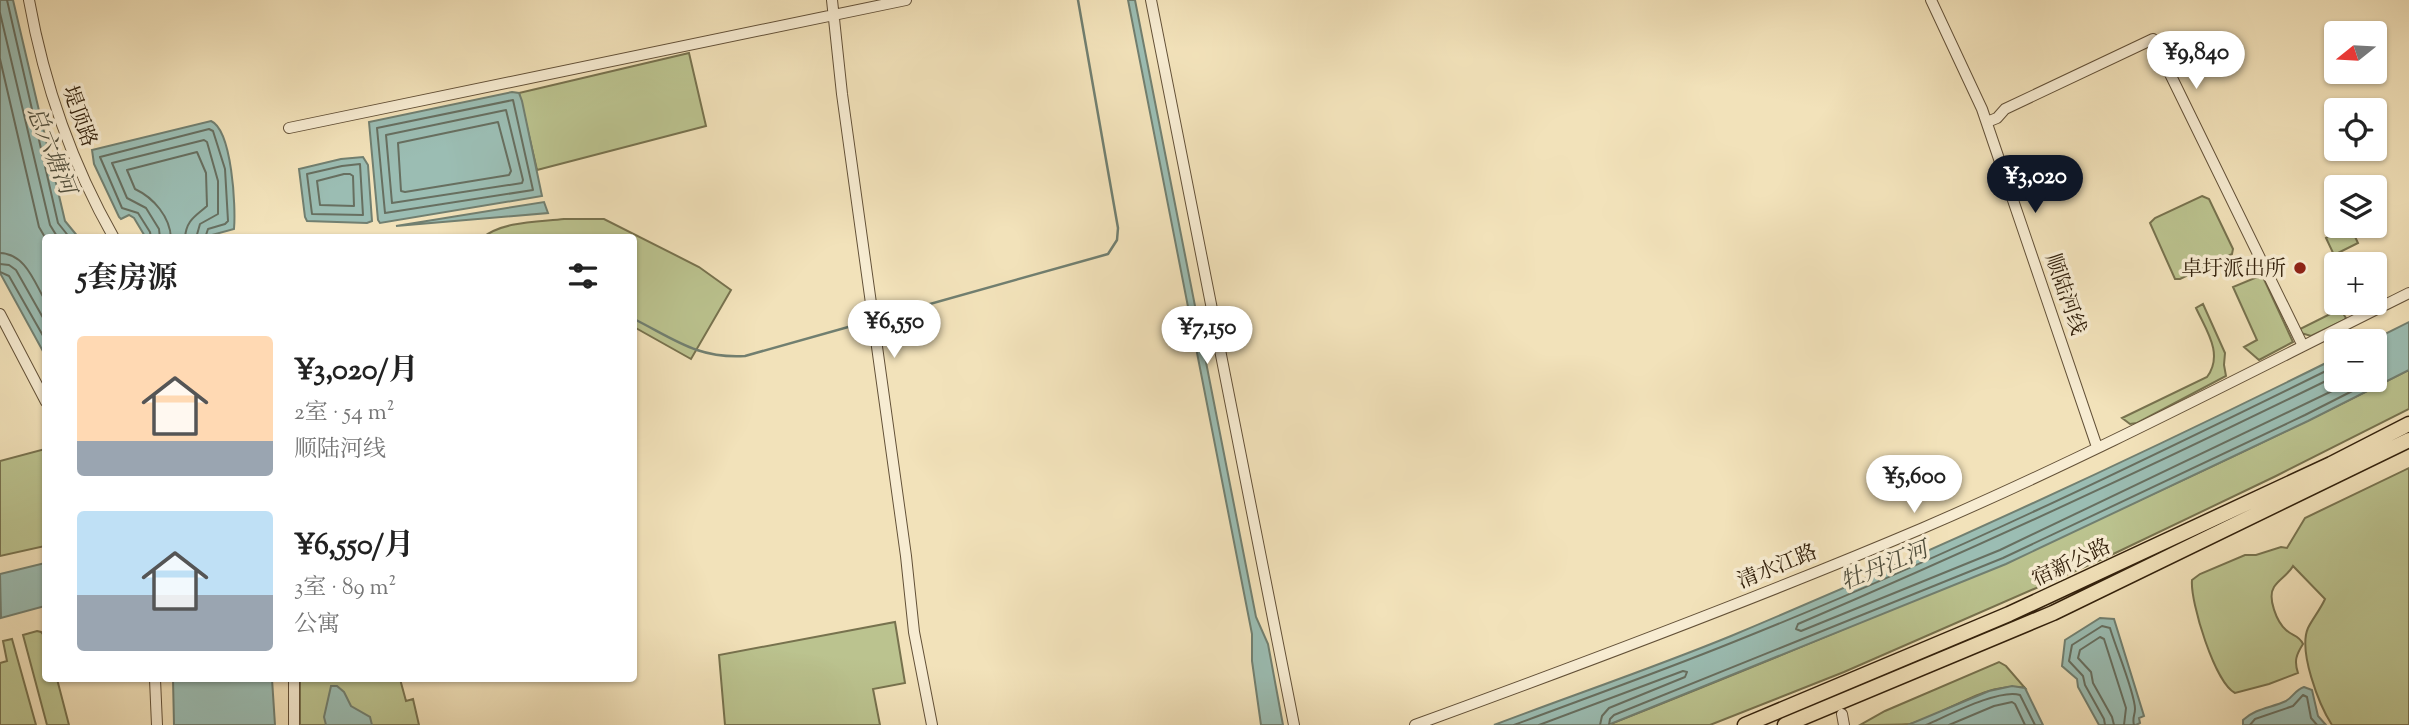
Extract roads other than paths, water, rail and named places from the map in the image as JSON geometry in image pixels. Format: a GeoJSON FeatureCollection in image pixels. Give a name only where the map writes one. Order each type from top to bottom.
{"type":"FeatureCollection","features":[{"type":"Feature","properties":{"kind":"highway","name":"宿新公路"},"geometry":{"type":"LineString","coordinates":[[1745,725],[2009,614],[2330,464],[2409,424]]}},
{"type":"Feature","properties":{"kind":"highway","name":"宿新公路"},"geometry":{"type":"LineString","coordinates":[[1785,725],[2053,613],[2409,440]]}},
{"type":"Feature","properties":{"kind":"street","name":"堤顶路"},"geometry":{"type":"LineString","coordinates":[[29,0],[45,75],[73,154],[112,234]]}},
{"type":"Feature","properties":{"kind":"street"},"geometry":{"type":"LineString","coordinates":[[832,0],[842,94],[906,556],[910,606],[932,725]]}},
{"type":"Feature","properties":{"kind":"street"},"geometry":{"type":"LineString","coordinates":[[289,128],[906,0]]}},
{"type":"Feature","properties":{"kind":"street"},"geometry":{"type":"LineString","coordinates":[[1151,0],[1294,725]]}},
{"type":"Feature","properties":{"kind":"street","name":"顺陆河线"},"geometry":{"type":"LineString","coordinates":[[1931,0],[1987,122],[2097,447]]}},
{"type":"Feature","properties":{"kind":"street"},"geometry":{"type":"LineString","coordinates":[[1987,122],[1997,118],[2005,108],[2153,39],[2303,346]]}},
{"type":"Feature","properties":{"kind":"street","name":"清水江路"},"geometry":{"type":"LineString","coordinates":[[1415,725],[1685,624],[1924,527],[2097,447],[2409,293]]}},
{"type":"Feature","properties":{"kind":"street"},"geometry":{"type":"LineString","coordinates":[[0,314],[42,394]]}},
{"type":"Feature","properties":{"kind":"street"},"geometry":{"type":"LineString","coordinates":[[155,682],[157,725]]}},
{"type":"Feature","properties":{"kind":"street"},"geometry":{"type":"LineString","coordinates":[[294,682],[294,725]]}},
{"type":"Feature","properties":{"kind":"street"},"geometry":{"type":"LineString","coordinates":[[1842,714],[1844,725]]}},
{"type":"Feature","properties":{"kind":"water"},"geometry":{"type":"Polygon","coordinates":[[[0,0],[13,0],[65,221],[76,234],[42,234],[42,350],[0,273],[0,0]]]}},
{"type":"Feature","properties":{"kind":"water"},"geometry":{"type":"Polygon","coordinates":[[[1128,0],[1135,0],[1256,617],[1268,644],[1283,725],[1261,725],[1252,661],[1252,634],[1128,0]]]}},
{"type":"Feature","properties":{"kind":"water"},"geometry":{"type":"Polygon","coordinates":[[[512,92],[519,93],[522,101],[542,196],[380,223],[369,122],[512,92]]]}},
{"type":"Feature","properties":{"kind":"water"},"geometry":{"type":"Polygon","coordinates":[[[211,121],[218,127],[228,153],[233,188],[234,229],[216,234],[144,234],[134,218],[129,215],[121,219],[119,217],[94,164],[92,150],[211,121]]]}},
{"type":"Feature","properties":{"kind":"water"},"geometry":{"type":"Polygon","coordinates":[[[363,157],[368,165],[372,221],[307,221],[299,169],[363,157]]]}},
{"type":"Feature","properties":{"kind":"water"},"geometry":{"type":"Polygon","coordinates":[[[544,202],[548,213],[396,226],[544,202]]]}},
{"type":"Feature","properties":{"kind":"water"},"geometry":{"type":"Polygon","coordinates":[[[2409,322],[2409,370],[2387,381],[2387,333],[2409,322]]]}},
{"type":"Feature","properties":{"kind":"water"},"geometry":{"type":"Polygon","coordinates":[[[2324,364],[2324,392],[2365,392],[2006,564],[1608,725],[1494,725],[1702,648],[1808,603],[2186,431],[2324,364]]]}},
{"type":"Feature","properties":{"kind":"water"},"geometry":{"type":"Polygon","coordinates":[[[42,564],[42,607],[1,618],[0,574],[42,564]]]}},
{"type":"Feature","properties":{"kind":"water"},"geometry":{"type":"Polygon","coordinates":[[[2100,618],[2114,619],[2144,716],[2139,718],[2140,723],[2136,725],[2099,725],[2078,687],[2077,679],[2062,666],[2065,640],[2100,618]]]}},
{"type":"Feature","properties":{"kind":"water"},"geometry":{"type":"Polygon","coordinates":[[[173,682],[272,682],[275,725],[174,725],[173,682]]]}},
{"type":"Feature","properties":{"kind":"water"},"geometry":{"type":"Polygon","coordinates":[[[331,686],[337,686],[344,692],[351,706],[370,717],[372,725],[326,725],[324,717],[331,686]]]}},
{"type":"Feature","properties":{"kind":"water"},"geometry":{"type":"Polygon","coordinates":[[[2012,686],[2025,688],[2043,725],[1908,725],[1989,691],[2012,686]]]}},
{"type":"Feature","properties":{"kind":"water"},"geometry":{"type":"Polygon","coordinates":[[[2304,687],[2312,690],[2318,716],[2326,725],[2243,725],[2243,720],[2248,716],[2286,701],[2304,687]]]}},
{"type":"Feature","properties":{"kind":"waterway"},"geometry":{"type":"LineString","coordinates":[[880,318],[1108,254],[1117,240],[1118,228],[1078,0]]}},
{"type":"Feature","properties":{"kind":"waterway"},"geometry":{"type":"LineString","coordinates":[[637,321],[687,346],[728,356],[745,356],[866,322]]}},
{"type":"Feature","properties":{"kind":"place","name":"卓圩派出所"},"geometry":{"type":"Point","coordinates":[2300,268]}},
{"type":"Feature","properties":{"kind":"water label","name":"总六塘河"},"geometry":{"type":"Point","coordinates":[52,150]}},
{"type":"Feature","properties":{"kind":"water label","name":"牡丹江河"},"geometry":{"type":"Point","coordinates":[1884,565]}}]}
